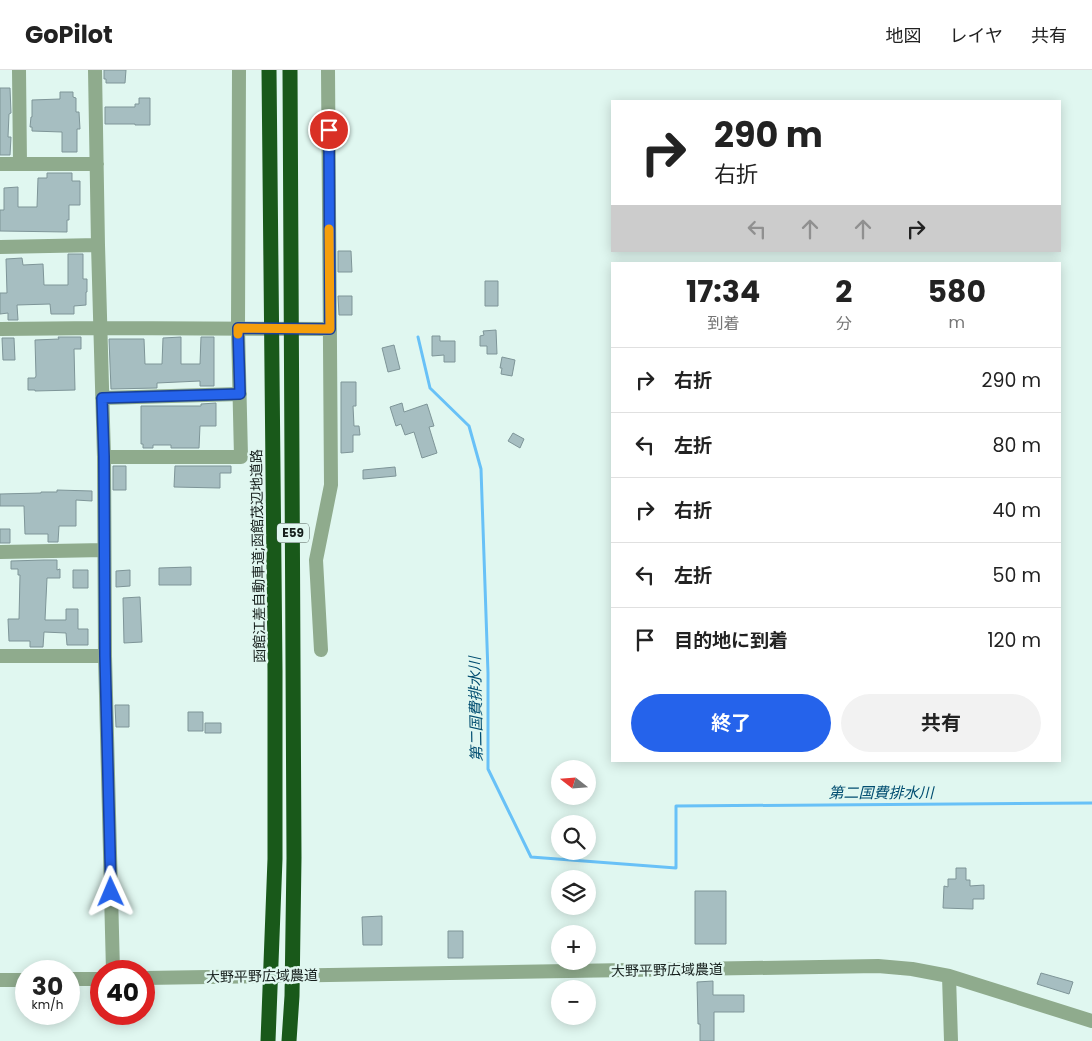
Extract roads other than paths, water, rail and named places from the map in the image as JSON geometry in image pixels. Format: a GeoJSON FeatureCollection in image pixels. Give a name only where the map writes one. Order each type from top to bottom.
{"type":"FeatureCollection","features":[{"type":"Feature","properties":{"kind":"highway","name":"函館江差自動車道;函館茂辺地道路"},"geometry":{"type":"LineString","coordinates":[[268,1041],[275,859],[270,70]]}},
{"type":"Feature","properties":{"kind":"highway","name":"E59"},"geometry":{"type":"LineString","coordinates":[[289,1041],[292,996],[294,858],[290,70]]}},
{"type":"Feature","properties":{"kind":"street"},"geometry":{"type":"LineString","coordinates":[[19,70],[20,164]]}},
{"type":"Feature","properties":{"kind":"street"},"geometry":{"type":"LineString","coordinates":[[95,70],[104,457],[105,656],[113,960]]}},
{"type":"Feature","properties":{"kind":"street"},"geometry":{"type":"LineString","coordinates":[[104,457],[241,457],[238,328],[238,70]]}},
{"type":"Feature","properties":{"kind":"street"},"geometry":{"type":"LineString","coordinates":[[321,650],[316,560],[331,485],[328,70]]}},
{"type":"Feature","properties":{"kind":"street"},"geometry":{"type":"LineString","coordinates":[[0,164],[97,164]]}},
{"type":"Feature","properties":{"kind":"street"},"geometry":{"type":"LineString","coordinates":[[0,247],[98,245]]}},
{"type":"Feature","properties":{"kind":"street"},"geometry":{"type":"LineString","coordinates":[[0,329],[330,329]]}},
{"type":"Feature","properties":{"kind":"street"},"geometry":{"type":"LineString","coordinates":[[102,398],[240,394]]}},
{"type":"Feature","properties":{"kind":"street"},"geometry":{"type":"LineString","coordinates":[[0,552],[104,550]]}},
{"type":"Feature","properties":{"kind":"street"},"geometry":{"type":"LineString","coordinates":[[0,656],[105,656]]}},
{"type":"Feature","properties":{"kind":"street","name":"大野平野広域農道"},"geometry":{"type":"LineString","coordinates":[[155,978],[878,966],[912,969],[949,976],[1092,1021]]}},
{"type":"Feature","properties":{"kind":"street"},"geometry":{"type":"LineString","coordinates":[[949,976],[950,1041]]}},
{"type":"Feature","properties":{"kind":"street"},"geometry":{"type":"LineString","coordinates":[[0,980],[15,980]]}},
{"type":"Feature","properties":{"kind":"waterway","name":"第二国費排水川"},"geometry":{"type":"LineString","coordinates":[[418,337],[430,388],[469,426],[481,469],[488,673],[488,769],[531,857],[676,868],[676,806],[1092,803]]}}]}
